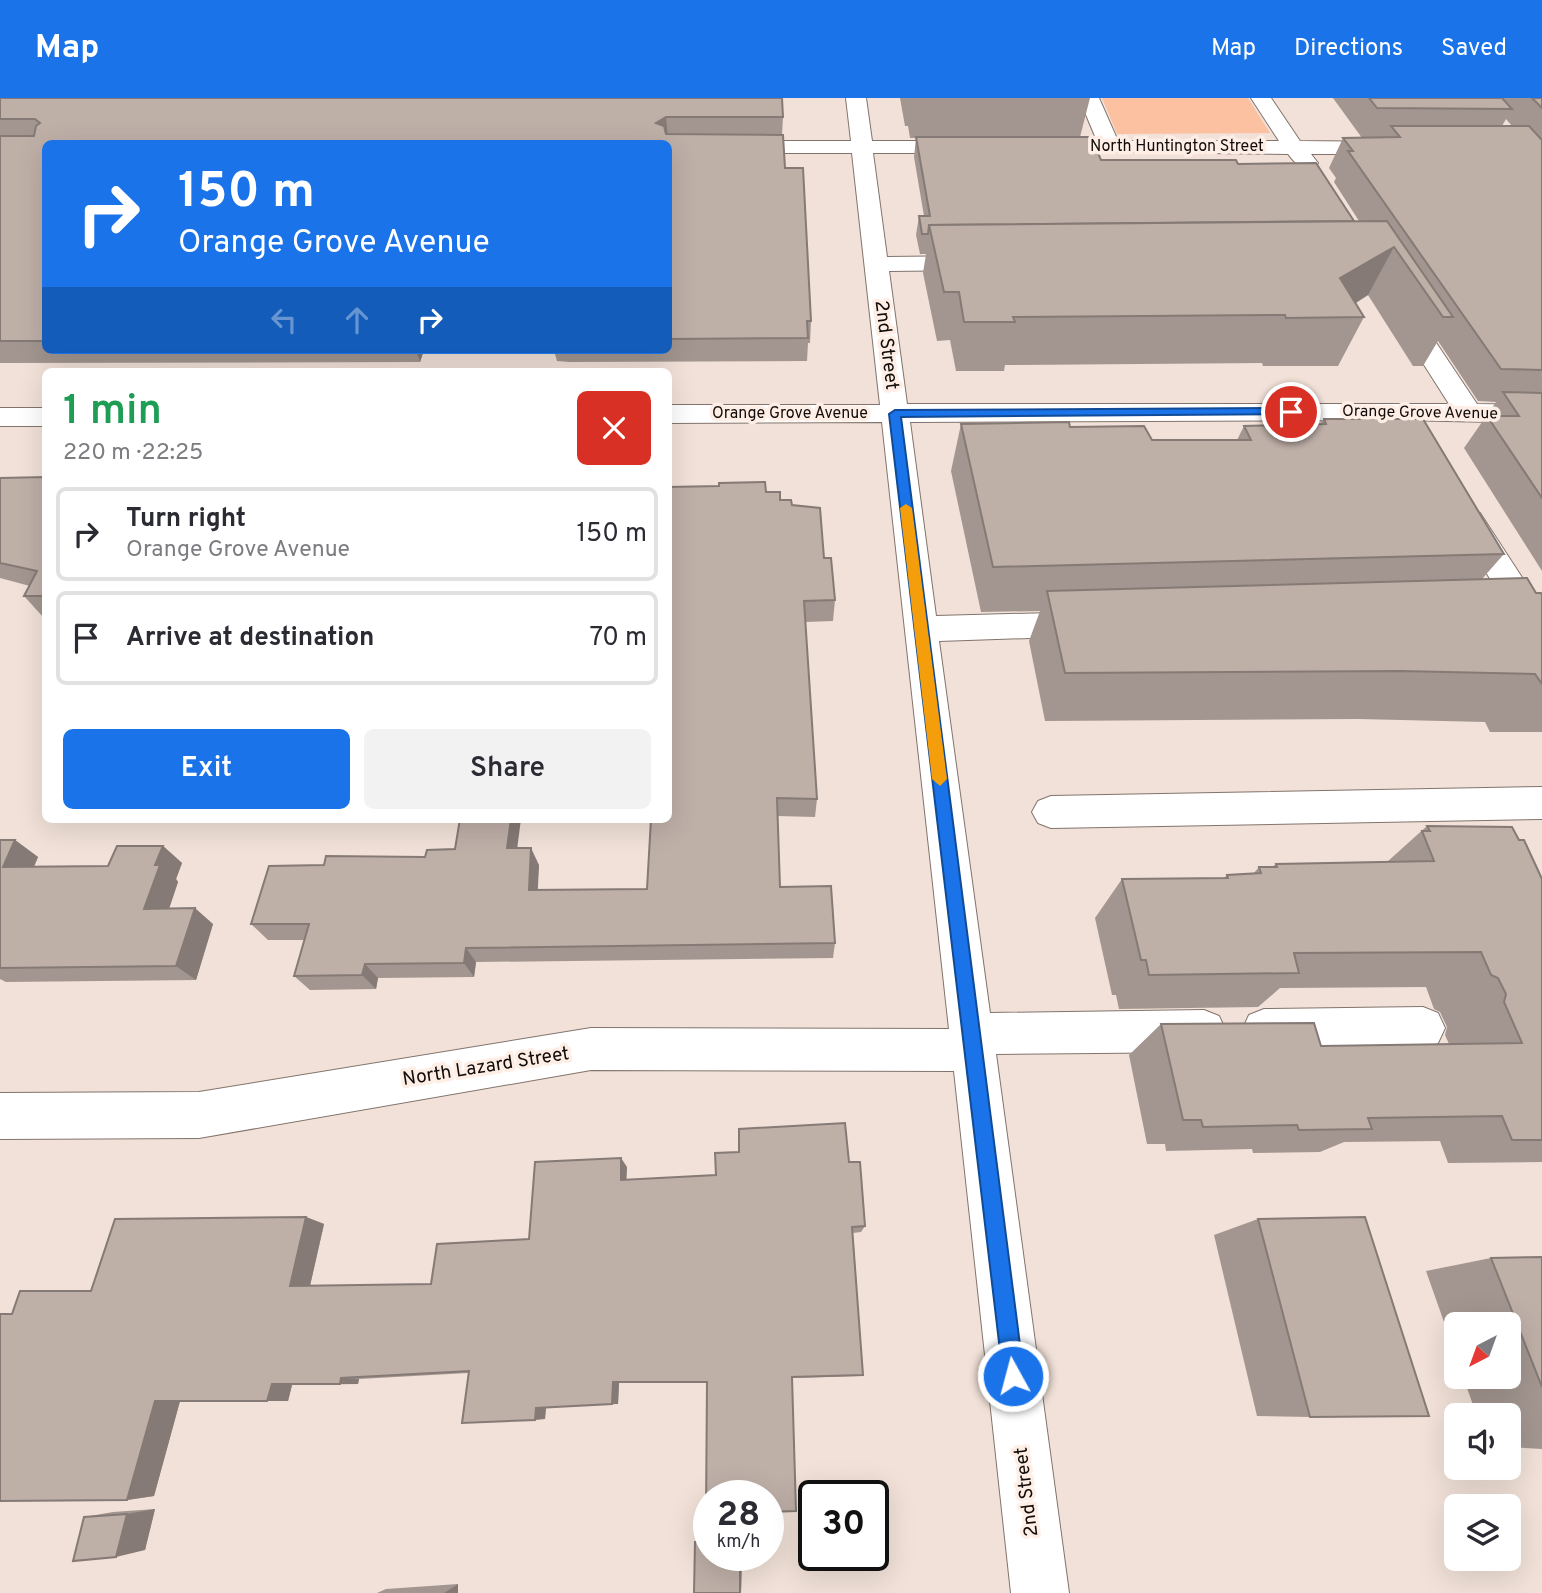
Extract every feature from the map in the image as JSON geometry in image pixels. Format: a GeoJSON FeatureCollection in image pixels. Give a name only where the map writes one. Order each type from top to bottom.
{"type":"FeatureCollection","features":[{"type":"Feature","properties":{"kind":"street","name":"2nd Street"},"geometry":{"type":"LineString","coordinates":[[856,98],[1040,1593]]}},
{"type":"Feature","properties":{"kind":"street"},"geometry":{"type":"LineString","coordinates":[[1089,98],[1110,147]]}},
{"type":"Feature","properties":{"kind":"street"},"geometry":{"type":"LineString","coordinates":[[1261,98],[1293,147],[1318,177]]}},
{"type":"Feature","properties":{"kind":"street"},"geometry":{"type":"LineString","coordinates":[[672,147],[990,147]]}},
{"type":"Feature","properties":{"kind":"street","name":"North Huntington Street"},"geometry":{"type":"LineString","coordinates":[[1016,147],[1412,148]]}},
{"type":"Feature","properties":{"kind":"street"},"geometry":{"type":"LineString","coordinates":[[876,264],[1004,262]]}},
{"type":"Feature","properties":{"kind":"street"},"geometry":{"type":"LineString","coordinates":[[1391,293],[1470,414]]}},
{"type":"Feature","properties":{"kind":"street","name":"Orange Grove Avenue"},"geometry":{"type":"LineString","coordinates":[[672,414],[895,414],[1408,423],[1470,414],[1542,414]]}},
{"type":"Feature","properties":{"kind":"street"},"geometry":{"type":"LineString","coordinates":[[0,417],[42,417]]}},
{"type":"Feature","properties":{"kind":"street"},"geometry":{"type":"LineString","coordinates":[[1453,494],[1537,620]]}},
{"type":"Feature","properties":{"kind":"street"},"geometry":{"type":"LineString","coordinates":[[1486,613],[1537,620]]}},
{"type":"Feature","properties":{"kind":"street"},"geometry":{"type":"LineString","coordinates":[[921,629],[1114,623]]}},
{"type":"Feature","properties":{"kind":"street"},"geometry":{"type":"LineString","coordinates":[[1051,812],[1542,803]]}},
{"type":"Feature","properties":{"kind":"street","name":"North Lazard Street"},"geometry":{"type":"LineString","coordinates":[[0,1116],[199,1115],[591,1049],[972,1042],[1423,1028]]}},
{"type":"Feature","properties":{"kind":"shaded area"},"geometry":{"type":"Polygon","coordinates":[[[1102,98],[1248,98],[1270,133],[1117,134],[1102,98]]]}},
{"type":"Feature","properties":{"kind":"building"},"geometry":{"type":"Polygon","coordinates":[[[0,98],[782,98],[783,117],[666,117],[656,123],[664,126],[666,134],[783,135],[785,168],[803,168],[811,321],[807,321],[808,338],[672,339],[672,140],[42,140],[42,341],[0,341],[0,136],[34,136],[36,126],[40,123],[35,119],[0,119],[0,98]]]}},
{"type":"Feature","properties":{"kind":"building"},"geometry":{"type":"Polygon","coordinates":[[[1369,98],[1502,98],[1512,109],[1377,108],[1369,98]]]}},
{"type":"Feature","properties":{"kind":"building"},"geometry":{"type":"Polygon","coordinates":[[[1532,98],[1542,98],[1542,108],[1532,98]]]}},
{"type":"Feature","properties":{"kind":"building"},"geometry":{"type":"Polygon","coordinates":[[[1391,126],[1529,126],[1542,140],[1542,370],[1501,369],[1348,151],[1353,151],[1343,138],[1400,137],[1391,126]]]}},
{"type":"Feature","properties":{"kind":"building"},"geometry":{"type":"Polygon","coordinates":[[[916,137],[1091,137],[1101,160],[1316,163],[1354,221],[929,225],[928,234],[922,234],[919,216],[930,216],[916,137]]]}},
{"type":"Feature","properties":{"kind":"building"},"geometry":{"type":"Polygon","coordinates":[[[1387,221],[1453,317],[1443,317],[1394,247],[1340,278],[1364,317],[1013,317],[1015,322],[964,322],[959,292],[944,292],[929,225],[1387,221]]]}},
{"type":"Feature","properties":{"kind":"building"},"geometry":{"type":"Polygon","coordinates":[[[1503,392],[1542,393],[1542,498],[1487,416],[1519,416],[1503,392]]]}},
{"type":"Feature","properties":{"kind":"building"},"geometry":{"type":"Polygon","coordinates":[[[1324,419],[1423,419],[1504,554],[993,567],[961,424],[1069,422],[1070,427],[1144,426],[1152,440],[1251,440],[1244,426],[1326,424],[1324,419]]]}},
{"type":"Feature","properties":{"kind":"building"},"geometry":{"type":"Polygon","coordinates":[[[42,477],[42,596],[24,596],[37,571],[0,563],[0,478],[42,477]]]}},
{"type":"Feature","properties":{"kind":"building"},"geometry":{"type":"Polygon","coordinates":[[[765,482],[766,492],[780,492],[780,500],[791,500],[792,505],[820,508],[824,558],[831,558],[835,600],[804,601],[817,799],[777,798],[780,887],[831,886],[835,943],[466,948],[464,963],[365,964],[362,975],[294,976],[309,924],[251,924],[269,866],[324,865],[326,856],[425,857],[427,850],[455,849],[459,823],[510,823],[507,848],[531,848],[529,890],[647,889],[651,823],[672,823],[672,487],[719,486],[719,483],[765,482]]]}},
{"type":"Feature","properties":{"kind":"building"},"geometry":{"type":"Polygon","coordinates":[[[1527,578],[1536,593],[1542,595],[1542,684],[1535,674],[1401,671],[1065,673],[1047,591],[1527,578]]]}},
{"type":"Feature","properties":{"kind":"building"},"geometry":{"type":"Polygon","coordinates":[[[1427,826],[1512,827],[1519,840],[1524,840],[1542,879],[1542,1140],[1512,1140],[1502,1116],[1368,1118],[1372,1129],[1299,1130],[1297,1125],[1203,1127],[1201,1120],[1183,1120],[1161,1024],[1314,1023],[1321,1046],[1522,1043],[1504,1002],[1506,994],[1498,978],[1491,975],[1481,952],[1294,953],[1299,973],[1149,975],[1146,960],[1141,960],[1122,879],[1228,878],[1227,875],[1261,873],[1259,867],[1277,867],[1276,864],[1434,861],[1422,831],[1430,831],[1427,826]]]}},
{"type":"Feature","properties":{"kind":"building"},"geometry":{"type":"Polygon","coordinates":[[[0,840],[15,840],[3,867],[108,866],[117,846],[163,846],[155,865],[160,865],[144,909],[195,908],[176,966],[0,968],[0,840]]]}},
{"type":"Feature","properties":{"kind":"building"},"geometry":{"type":"Polygon","coordinates":[[[845,1123],[849,1162],[860,1162],[865,1226],[852,1227],[863,1375],[792,1377],[796,1511],[784,1511],[784,1480],[706,1480],[707,1382],[613,1382],[612,1404],[536,1408],[535,1420],[462,1423],[469,1371],[341,1378],[340,1384],[272,1384],[267,1401],[155,1401],[127,1500],[0,1501],[0,1314],[12,1314],[20,1291],[91,1291],[115,1219],[306,1217],[290,1286],[431,1284],[437,1244],[529,1239],[535,1162],[621,1158],[621,1180],[716,1175],[715,1153],[739,1152],[739,1129],[845,1123]]]}},
{"type":"Feature","properties":{"kind":"building"},"geometry":{"type":"Polygon","coordinates":[[[1365,1217],[1429,1416],[1310,1417],[1258,1219],[1365,1217]]]}},
{"type":"Feature","properties":{"kind":"building"},"geometry":{"type":"Polygon","coordinates":[[[1542,1257],[1542,1387],[1521,1334],[1521,1312],[1512,1312],[1491,1258],[1542,1257]]]}},
{"type":"Feature","properties":{"kind":"building"},"geometry":{"type":"Polygon","coordinates":[[[127,1514],[116,1557],[73,1561],[84,1517],[127,1514]]]}},
{"type":"Feature","properties":{"kind":"building"},"geometry":{"type":"Polygon","coordinates":[[[694,1571],[740,1571],[740,1593],[694,1593],[694,1571]]]}},
{"type":"Feature","properties":{"kind":"slow traffic"},"geometry":{"type":"LineString","coordinates":[[906,508],[940,779]]}},
{"type":"Feature","properties":{"kind":"route"},"geometry":{"type":"LineString","coordinates":[[1013,1376],[895,414],[1291,412]]}}]}
